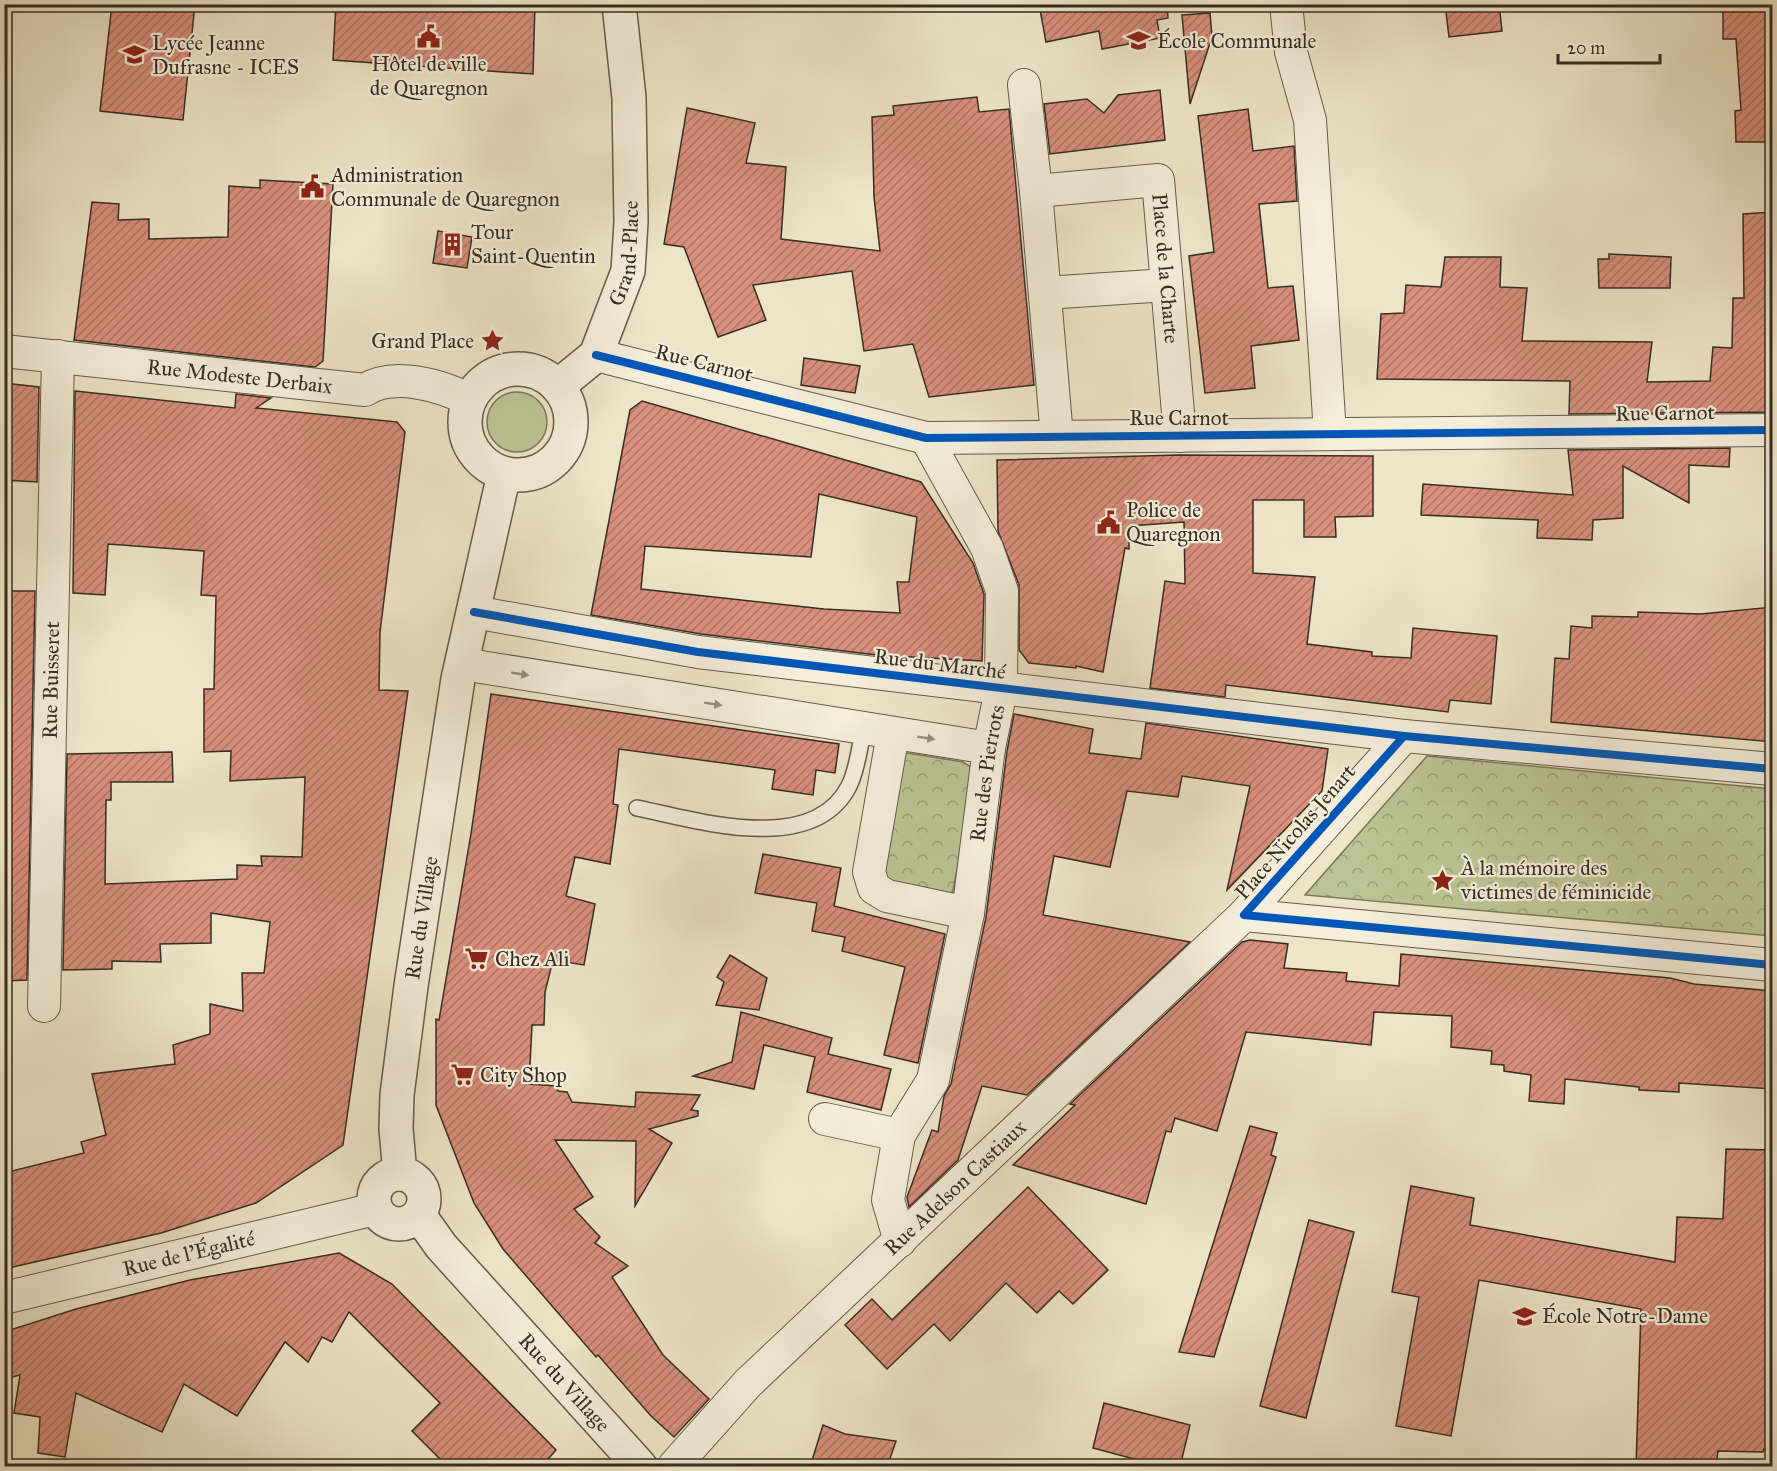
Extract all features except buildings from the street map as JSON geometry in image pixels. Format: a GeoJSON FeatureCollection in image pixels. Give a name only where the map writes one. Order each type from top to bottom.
{"type":"FeatureCollection","features":[{"type":"Feature","properties":{"kind":"street","name":"Grand-Place"},"geometry":{"type":"LineString","coordinates":[[596,355],[627,271],[632,222],[629,98],[619,4]]}},
{"type":"Feature","properties":{"kind":"street"},"geometry":{"type":"LineString","coordinates":[[1286,4],[1291,52],[1310,120],[1330,434]]}},
{"type":"Feature","properties":{"kind":"street"},"geometry":{"type":"LineString","coordinates":[[1024,85],[1036,191],[1057,437]]}},
{"type":"Feature","properties":{"kind":"street","name":"Place de la Charte"},"geometry":{"type":"LineString","coordinates":[[1036,191],[1158,180],[1180,436]]}},
{"type":"Feature","properties":{"kind":"street"},"geometry":{"type":"LineString","coordinates":[[1045,293],[1167,285]]}},
{"type":"Feature","properties":{"kind":"street","name":"Rue Modeste Derbaix"},"geometry":{"type":"LineString","coordinates":[[4,351],[365,390],[371,386],[393,383],[427,382],[470,400]]}},
{"type":"Feature","properties":{"kind":"street"},"geometry":{"type":"LineString","coordinates":[[558,386],[596,355]]}},
{"type":"Feature","properties":{"kind":"street","name":"Rue Carnot"},"geometry":{"type":"LineString","coordinates":[[596,355],[926,438],[1773,430]]}},
{"type":"Feature","properties":{"kind":"street","name":"Rue Buisseret"},"geometry":{"type":"LineString","coordinates":[[44,1006],[58,357]]}},
{"type":"Feature","properties":{"kind":"street"},"geometry":{"type":"LineString","coordinates":[[510,368],[537,371],[558,386],[568,400],[572,417],[570,434],[564,450],[553,463],[538,472],[521,475],[504,474],[483,463],[468,441],[464,427],[470,400],[486,379],[510,368]]}},
{"type":"Feature","properties":{"kind":"street","name":"Rue des Pierrots"},"geometry":{"type":"LineString","coordinates":[[900,1241],[888,1200],[899,1135],[933,1080],[968,913],[989,748],[1001,690],[1002,591],[987,548],[926,438]]}},
{"type":"Feature","properties":{"kind":"street"},"geometry":{"type":"LineString","coordinates":[[504,474],[462,664],[989,748]]}},
{"type":"Feature","properties":{"kind":"street","name":"Rue du Marché"},"geometry":{"type":"LineString","coordinates":[[474,612],[698,652],[1001,690],[1404,736]]}},
{"type":"Feature","properties":{"kind":"street","name":"Rue du Village"},"geometry":{"type":"LineString","coordinates":[[400,1174],[396,1129],[397,1095],[462,664]]}},
{"type":"Feature","properties":{"kind":"street"},"geometry":{"type":"LineString","coordinates":[[878,730],[869,872],[874,888],[887,896],[968,913]]}},
{"type":"Feature","properties":{"kind":"street"},"geometry":{"type":"LineString","coordinates":[[1404,736],[1773,769]]}},
{"type":"Feature","properties":{"kind":"street","name":"Place Nicolas Jenart"},"geometry":{"type":"LineString","coordinates":[[1244,915],[1404,736]]}},
{"type":"Feature","properties":{"kind":"street","name":"Place Nicolas Jenart"},"geometry":{"type":"LineString","coordinates":[[1244,915],[1773,965]]}},
{"type":"Feature","properties":{"kind":"street","name":"Rue Adelson Castiaux"},"geometry":{"type":"LineString","coordinates":[[674,1467],[748,1383],[1244,915]]}},
{"type":"Feature","properties":{"kind":"street"},"geometry":{"type":"LineString","coordinates":[[825,1119],[899,1135]]}},
{"type":"Feature","properties":{"kind":"street"},"geometry":{"type":"LineString","coordinates":[[400,1174],[412,1178],[424,1195],[424,1203],[419,1215],[401,1225],[382,1219],[375,1209],[374,1193],[384,1179],[400,1174]]}},
{"type":"Feature","properties":{"kind":"street","name":"Rue de l'Égalité"},"geometry":{"type":"LineString","coordinates":[[4,1298],[375,1209]]}},
{"type":"Feature","properties":{"kind":"street","name":"Rue du Village"},"geometry":{"type":"LineString","coordinates":[[419,1215],[441,1246],[640,1467]]}},
{"type":"Feature","properties":{"kind":"lane"},"geometry":{"type":"LineString","coordinates":[[637,808],[744,828],[782,828],[815,819],[834,805],[848,788],[878,730]]}},
{"type":"Feature","properties":{"kind":"green space"},"geometry":{"type":"Polygon","coordinates":[[[511,392],[523,392],[534,397],[542,405],[547,422],[545,434],[534,447],[523,452],[511,452],[500,447],[492,439],[487,428],[487,416],[492,405],[500,397],[511,392]]]}},
{"type":"Feature","properties":{"kind":"green space"},"geometry":{"type":"Polygon","coordinates":[[[908,753],[963,762],[971,767],[974,778],[953,891],[948,897],[882,883],[902,756],[908,753]]]}},
{"type":"Feature","properties":{"kind":"green space"},"geometry":{"type":"Polygon","coordinates":[[[1427,756],[1772,789],[1772,936],[1305,895],[1427,756]]]}},
{"type":"Feature","properties":{"kind":"cycle path"},"geometry":{"type":"LineString","coordinates":[[596,355],[926,438],[1772,430]]}},
{"type":"Feature","properties":{"kind":"cycle path"},"geometry":{"type":"LineString","coordinates":[[474,612],[698,652],[1404,736]]}},
{"type":"Feature","properties":{"kind":"cycle path"},"geometry":{"type":"LineString","coordinates":[[1772,769],[1404,736],[1244,915],[1772,965]]}},
{"type":"Feature","properties":{"kind":"place","name":"Hôtel de ville de Quaregnon"},"geometry":{"type":"Point","coordinates":[429,36]}},
{"type":"Feature","properties":{"kind":"place","name":"École Communale"},"geometry":{"type":"Point","coordinates":[1139,41]}},
{"type":"Feature","properties":{"kind":"place","name":"Lycée Jeanne Dufrasne - ICES"},"geometry":{"type":"Point","coordinates":[134,55]}},
{"type":"Feature","properties":{"kind":"place","name":"Administration Communale de Quaregnon"},"geometry":{"type":"Point","coordinates":[313,187]}},
{"type":"Feature","properties":{"kind":"place","name":"Tour Saint-Quentin"},"geometry":{"type":"Point","coordinates":[453,244]}},
{"type":"Feature","properties":{"kind":"place","name":"Grand Place"},"geometry":{"type":"Point","coordinates":[492,341]}},
{"type":"Feature","properties":{"kind":"place","name":"Police de Quaregnon"},"geometry":{"type":"Point","coordinates":[1108,522]}},
{"type":"Feature","properties":{"kind":"place","name":"À la mémoire des victimes de féminicide"},"geometry":{"type":"Point","coordinates":[1443,880]}},
{"type":"Feature","properties":{"kind":"place","name":"Chez Ali"},"geometry":{"type":"Point","coordinates":[477,959]}},
{"type":"Feature","properties":{"kind":"place","name":"City Shop"},"geometry":{"type":"Point","coordinates":[462,1075]}},
{"type":"Feature","properties":{"kind":"place","name":"École Notre-Dame"},"geometry":{"type":"Point","coordinates":[1524,1316]}}]}
